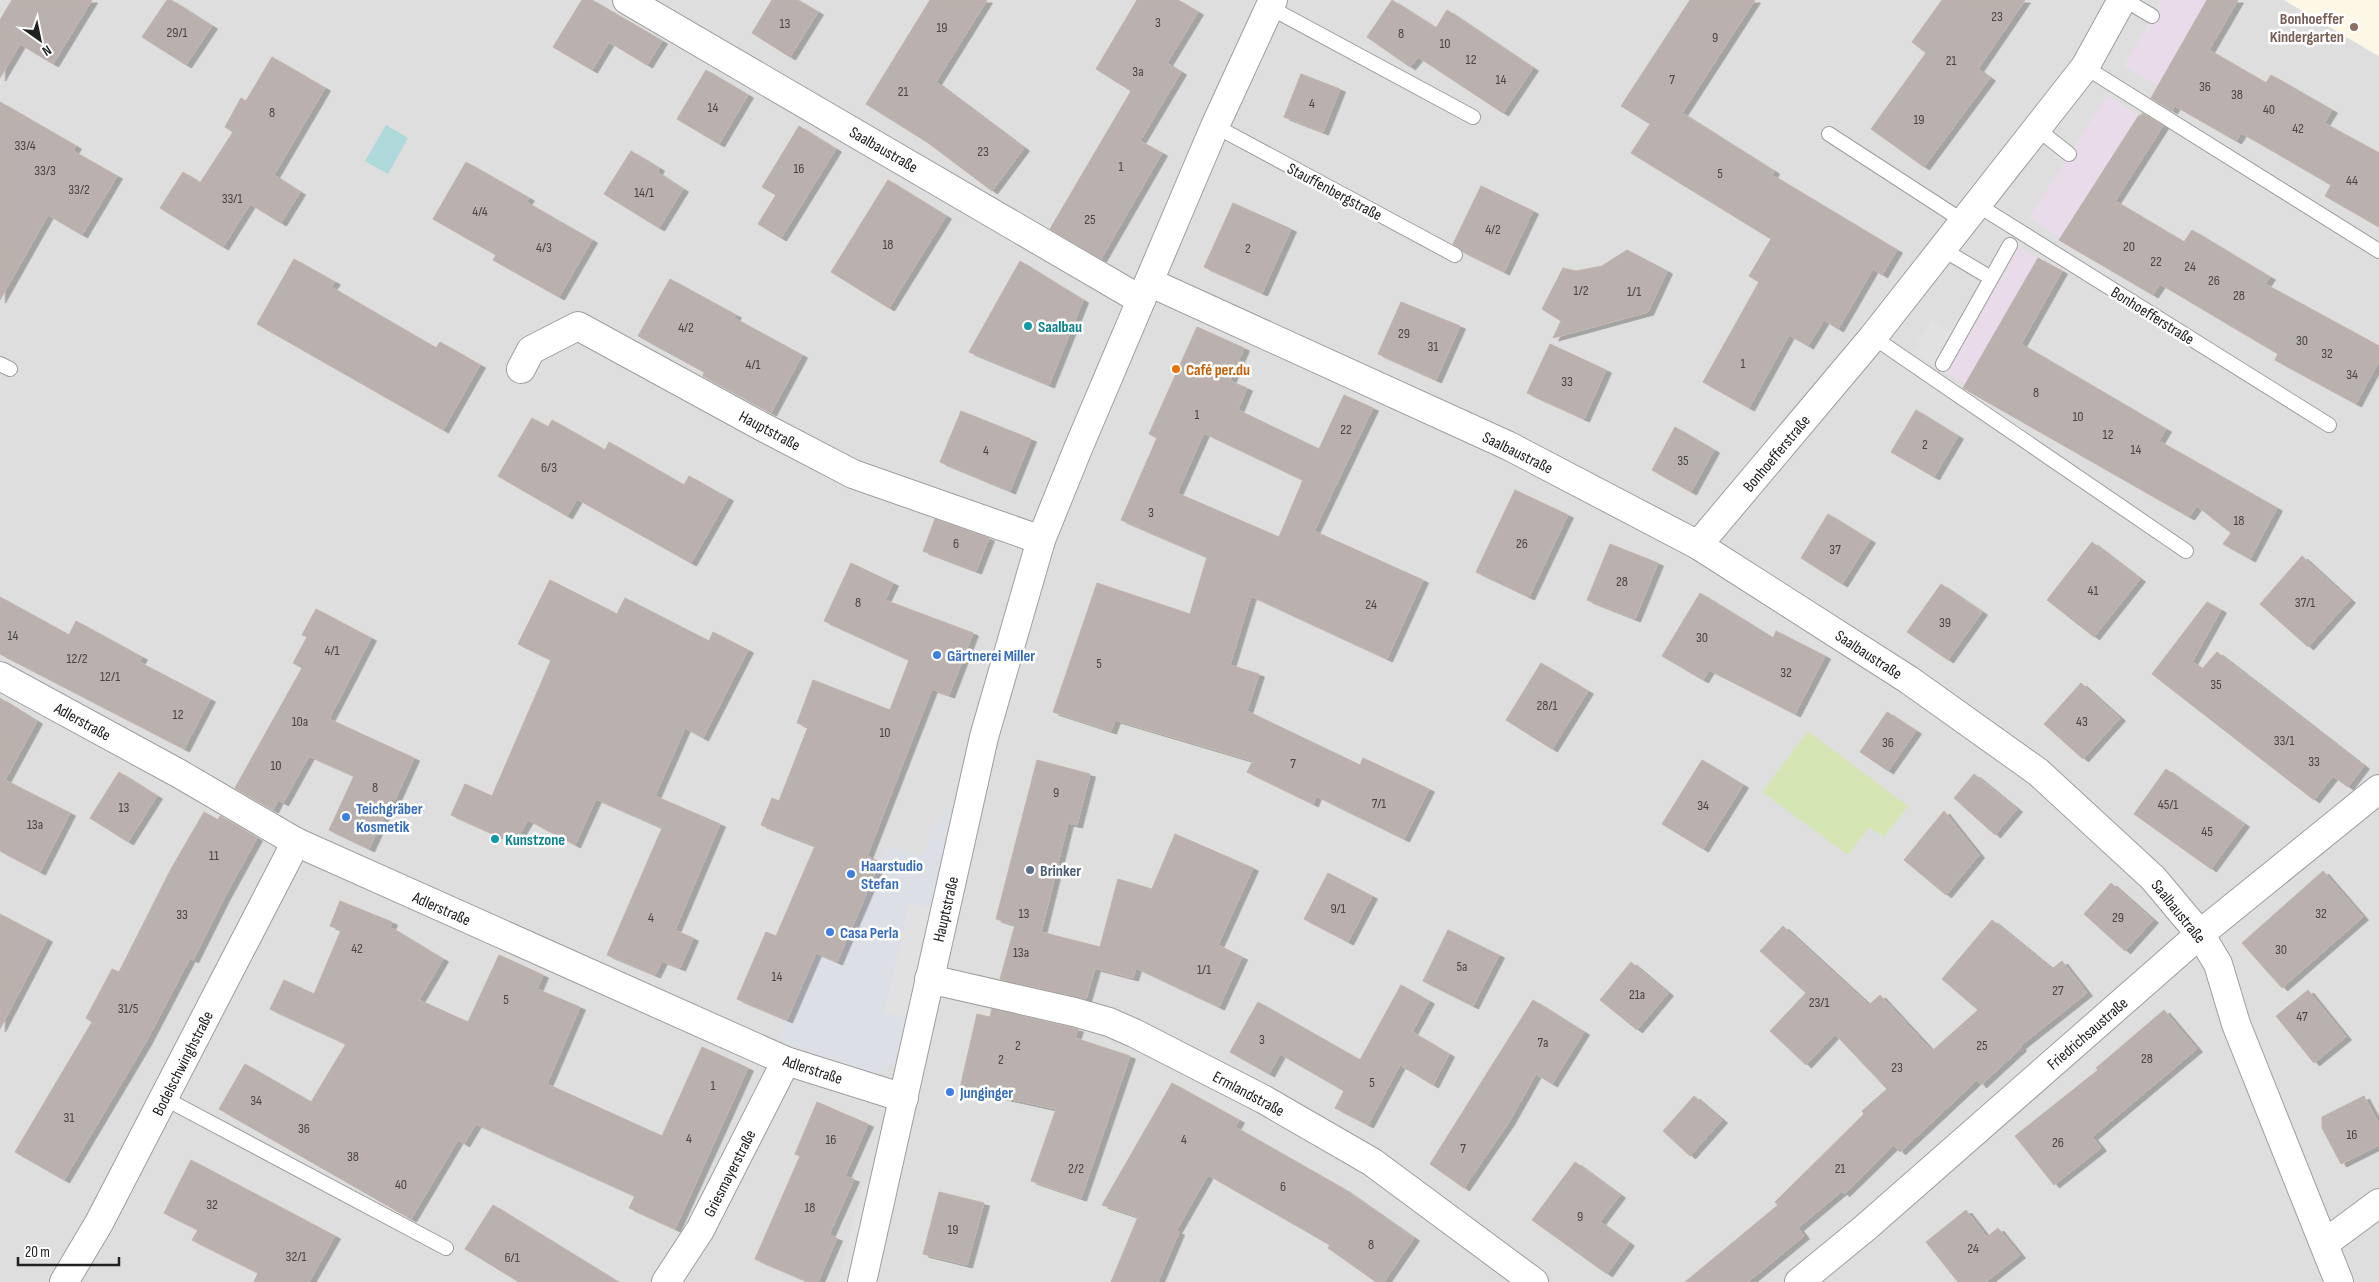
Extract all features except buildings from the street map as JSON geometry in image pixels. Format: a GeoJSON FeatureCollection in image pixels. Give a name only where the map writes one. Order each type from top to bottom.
{"type":"FeatureCollection","features":[{"type":"Feature","properties":{"kind":"street","name":"Saalbaustraße"},"geometry":{"type":"LineString","coordinates":[[627,0],[1145,291],[1509,446],[1698,545],[1909,680],[2038,772],[2153,878],[2200,934],[2218,964],[2236,1024],[2339,1282]]}},
{"type":"Feature","properties":{"kind":"street","name":"Bonhoefferstraße"},"geometry":{"type":"LineString","coordinates":[[1698,545],[1873,338],[2085,67],[2123,0]]}},
{"type":"Feature","properties":{"kind":"street"},"geometry":{"type":"LineString","coordinates":[[1145,291],[1215,126],[1271,4]]}},
{"type":"Feature","properties":{"kind":"street","name":"Hauptstraße"},"geometry":{"type":"LineString","coordinates":[[862,1282],[984,737],[1042,540],[1145,291]]}},
{"type":"Feature","properties":{"kind":"street","name":"Hauptstraße"},"geometry":{"type":"LineString","coordinates":[[521,369],[531,350],[578,326],[854,474],[1042,540]]}},
{"type":"Feature","properties":{"kind":"street","name":"Adlerstraße"},"geometry":{"type":"LineString","coordinates":[[0,676],[178,773],[296,842],[786,1061],[904,1098]]}},
{"type":"Feature","properties":{"kind":"street","name":"Friedrichsaustraße"},"geometry":{"type":"LineString","coordinates":[[1799,1282],[1865,1228],[2200,934],[2379,789]]}},
{"type":"Feature","properties":{"kind":"street","name":"Bodelschwinghstraße"},"geometry":{"type":"LineString","coordinates":[[64,1282],[99,1223],[296,842]]}},
{"type":"Feature","properties":{"kind":"street","name":"Ermlandstraße"},"geometry":{"type":"LineString","coordinates":[[929,978],[1074,1012],[1109,1022],[1134,1033],[1263,1099],[1372,1162],[1534,1282]]}},
{"type":"Feature","properties":{"kind":"street","name":"Griesmayerstraße"},"geometry":{"type":"LineString","coordinates":[[666,1282],[700,1230],[786,1061]]}},
{"type":"Feature","properties":{"kind":"street"},"geometry":{"type":"LineString","coordinates":[[2325,1243],[2379,1203]]}},
{"type":"Feature","properties":{"kind":"lane"},"geometry":{"type":"LineString","coordinates":[[2123,0],[2152,16]]}},
{"type":"Feature","properties":{"kind":"lane"},"geometry":{"type":"LineString","coordinates":[[1271,4],[1473,117]]}},
{"type":"Feature","properties":{"kind":"lane"},"geometry":{"type":"LineString","coordinates":[[2085,67],[2379,251]]}},
{"type":"Feature","properties":{"kind":"lane","name":"Stauffenbergstraße"},"geometry":{"type":"LineString","coordinates":[[1215,126],[1455,255]]}},
{"type":"Feature","properties":{"kind":"lane"},"geometry":{"type":"LineString","coordinates":[[2036,128],[2070,154]]}},
{"type":"Feature","properties":{"kind":"lane"},"geometry":{"type":"LineString","coordinates":[[1829,134],[1970,213]]}},
{"type":"Feature","properties":{"kind":"lane","name":"Bonhoefferstraße"},"geometry":{"type":"LineString","coordinates":[[1970,213],[2329,425]]}},
{"type":"Feature","properties":{"kind":"lane"},"geometry":{"type":"LineString","coordinates":[[1945,355],[2010,245]]}},
{"type":"Feature","properties":{"kind":"lane"},"geometry":{"type":"LineString","coordinates":[[1942,249],[1992,278]]}},
{"type":"Feature","properties":{"kind":"lane"},"geometry":{"type":"LineString","coordinates":[[1873,338],[2186,551]]}},
{"type":"Feature","properties":{"kind":"lane"},"geometry":{"type":"LineString","coordinates":[[164,1098],[446,1248]]}},
{"type":"Feature","properties":{"kind":"shaded area"},"geometry":{"type":"Polygon","coordinates":[[[0,0],[2379,0],[2379,1282],[0,1282],[0,0]]]}},
{"type":"Feature","properties":{"kind":"shaded area"},"geometry":{"type":"Polygon","coordinates":[[[2161,0],[2238,0],[2182,99],[2124,66],[2161,0]]]}},
{"type":"Feature","properties":{"kind":"shaded area","name":"Bonhoeffer Kindergarten"},"geometry":{"type":"Polygon","coordinates":[[[2284,0],[2379,0],[2379,56],[2375,54],[2284,0]]]}},
{"type":"Feature","properties":{"kind":"shaded area"},"geometry":{"type":"Polygon","coordinates":[[[2107,95],[2161,129],[2083,252],[2029,218],[2107,95]]]}},
{"type":"Feature","properties":{"kind":"shaded area"},"geometry":{"type":"Polygon","coordinates":[[[2005,239],[2062,271],[1990,398],[1933,365],[2005,239]]]}},
{"type":"Feature","properties":{"kind":"shaded area"},"geometry":{"type":"Polygon","coordinates":[[[1931,319],[1953,331],[1933,365],[1912,353],[1931,319]]]}},
{"type":"Feature","properties":{"kind":"shaded area"},"geometry":{"type":"Polygon","coordinates":[[[945,808],[951,809],[932,908],[909,903],[884,1013],[907,1018],[896,1059],[883,1071],[876,1073],[863,1072],[779,1039],[816,953],[837,962],[887,845],[921,856],[945,808]]]}},
{"type":"Feature","properties":{"kind":"shaded area"},"geometry":{"type":"Polygon","coordinates":[[[909,903],[932,908],[907,1018],[884,1013],[909,903]]]}},
{"type":"Feature","properties":{"kind":"shaded area"},"geometry":{"type":"Polygon","coordinates":[[[875,1177],[849,1282],[838,1282],[862,1187],[875,1177]]]}},
{"type":"Feature","properties":{"kind":"green space"},"geometry":{"type":"Polygon","coordinates":[[[1808,731],[1908,806],[1884,837],[1869,827],[1848,855],[1762,792],[1808,731]]]}},
{"type":"Feature","properties":{"kind":"water"},"geometry":{"type":"Polygon","coordinates":[[[386,125],[408,138],[388,174],[365,161],[386,125]]]}},
{"type":"Feature","properties":{"kind":"place","name":"Bonhoeffer Kindergarten"},"geometry":{"type":"Point","coordinates":[2354,27]}},
{"type":"Feature","properties":{"kind":"place","name":"Saalbau"},"geometry":{"type":"Point","coordinates":[1028,326]}},
{"type":"Feature","properties":{"kind":"place","name":"Café per.du"},"geometry":{"type":"Point","coordinates":[1176,369]}},
{"type":"Feature","properties":{"kind":"place","name":"Gärtnerei Miller"},"geometry":{"type":"Point","coordinates":[937,655]}},
{"type":"Feature","properties":{"kind":"place","name":"Teichgräber Kosmetik"},"geometry":{"type":"Point","coordinates":[346,817]}},
{"type":"Feature","properties":{"kind":"place","name":"Kunstzone"},"geometry":{"type":"Point","coordinates":[495,839]}},
{"type":"Feature","properties":{"kind":"place","name":"Brinker"},"geometry":{"type":"Point","coordinates":[1030,870]}},
{"type":"Feature","properties":{"kind":"place","name":"Haarstudio Stefan"},"geometry":{"type":"Point","coordinates":[851,874]}},
{"type":"Feature","properties":{"kind":"place","name":"Casa Perla"},"geometry":{"type":"Point","coordinates":[830,932]}},
{"type":"Feature","properties":{"kind":"place","name":"Junginger"},"geometry":{"type":"Point","coordinates":[950,1092]}}]}
